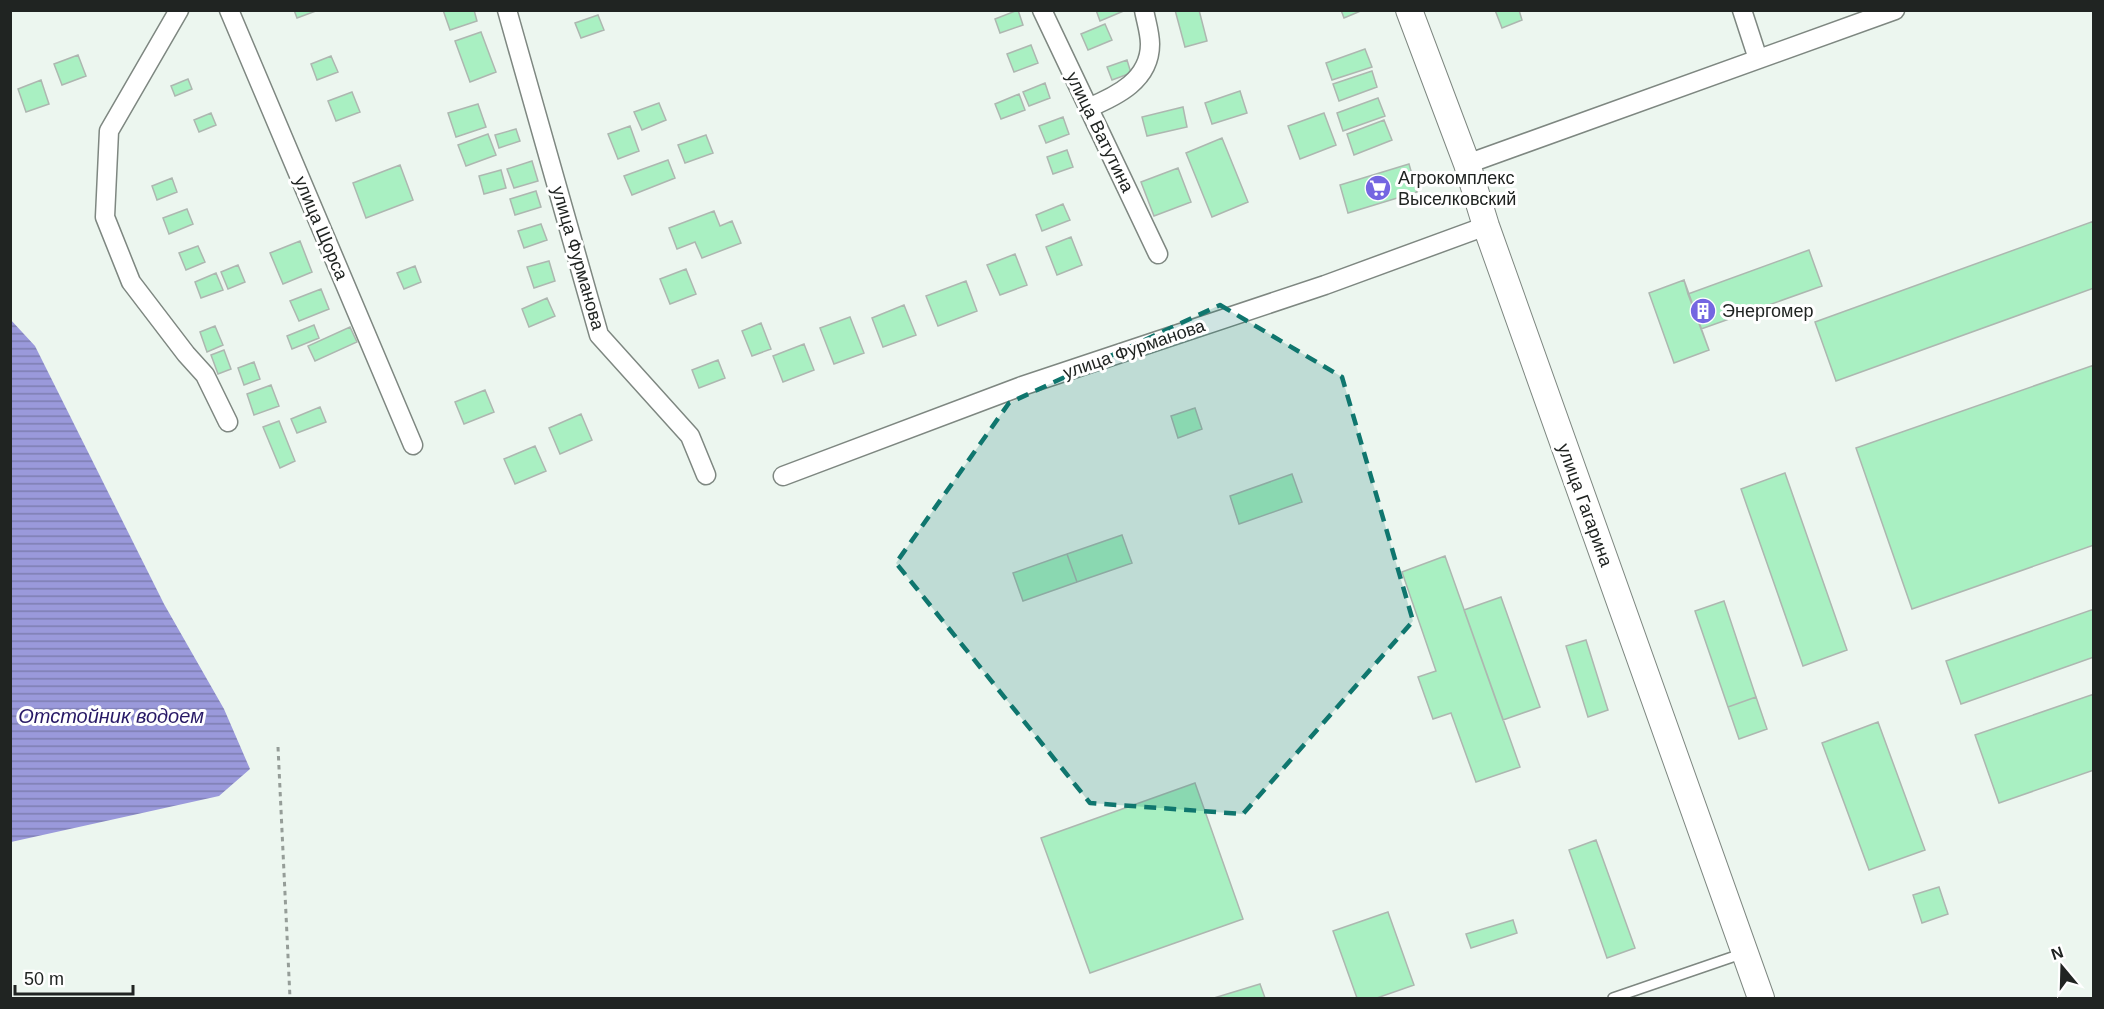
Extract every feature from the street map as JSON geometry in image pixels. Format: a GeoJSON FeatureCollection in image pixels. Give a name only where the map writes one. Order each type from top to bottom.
{"type":"FeatureCollection","features":[{"type":"Feature","properties":{"kind":"main road","name":"улица Гагарина"},"geometry":{"type":"LineString","coordinates":[[1409,10],[1467,164],[1485,226],[1761,999]]}},
{"type":"Feature","properties":{"kind":"street"},"geometry":{"type":"LineString","coordinates":[[179,10],[109,131],[105,217],[130,282],[205,375],[228,422]]}},
{"type":"Feature","properties":{"kind":"street","name":"улица Щорса"},"geometry":{"type":"LineString","coordinates":[[230,10],[412,445]]}},
{"type":"Feature","properties":{"kind":"street","name":"улица Фурманова"},"geometry":{"type":"LineString","coordinates":[[507,10],[599,335],[690,436],[706,475]]}},
{"type":"Feature","properties":{"kind":"street","name":"улица Ватутина"},"geometry":{"type":"LineString","coordinates":[[1042,10],[1158,254]]}},
{"type":"Feature","properties":{"kind":"street"},"geometry":{"type":"LineString","coordinates":[[1088,108],[1132,85],[1146,64],[1150,43],[1144,10]]}},
{"type":"Feature","properties":{"kind":"street"},"geometry":{"type":"LineString","coordinates":[[1742,10],[1758,59]]}},
{"type":"Feature","properties":{"kind":"street"},"geometry":{"type":"LineString","coordinates":[[1467,164],[1895,10]]}},
{"type":"Feature","properties":{"kind":"street","name":"улица Фурманова"},"geometry":{"type":"LineString","coordinates":[[783,476],[1022,386],[1325,285],[1485,226]]}},
{"type":"Feature","properties":{"kind":"lane"},"geometry":{"type":"LineString","coordinates":[[1613,999],[1744,953]]}},
{"type":"Feature","properties":{"kind":"path"},"geometry":{"type":"LineString","coordinates":[[278,747],[290,999]]}},
{"type":"Feature","properties":{"kind":"highlighted area"},"geometry":{"type":"Polygon","coordinates":[[[1220,305],[1342,377],[1413,621],[1243,814],[1090,803],[896,563],[1009,403],[1220,305]]]}},
{"type":"Feature","properties":{"kind":"water","name":"Отстойник водоем"},"geometry":{"type":"Polygon","coordinates":[[[10,319],[35,346],[164,604],[224,709],[250,769],[219,796],[11,842],[10,319]]]}},
{"type":"Feature","properties":{"kind":"building"},"geometry":{"type":"Polygon","coordinates":[[[294,10],[315,10],[316,11],[297,18],[294,10]]]}},
{"type":"Feature","properties":{"kind":"building"},"geometry":{"type":"Polygon","coordinates":[[[443,10],[474,10],[477,21],[450,30],[443,10]]]}},
{"type":"Feature","properties":{"kind":"building"},"geometry":{"type":"Polygon","coordinates":[[[1018,10],[1023,25],[1000,33],[995,19],[1018,10]]]}},
{"type":"Feature","properties":{"kind":"building"},"geometry":{"type":"Polygon","coordinates":[[[1096,10],[1126,10],[1100,21],[1096,10]]]}},
{"type":"Feature","properties":{"kind":"building"},"geometry":{"type":"Polygon","coordinates":[[[1175,10],[1199,10],[1207,41],[1185,47],[1175,10]]]}},
{"type":"Feature","properties":{"kind":"building"},"geometry":{"type":"Polygon","coordinates":[[[1341,10],[1363,10],[1344,18],[1341,10]]]}},
{"type":"Feature","properties":{"kind":"building"},"geometry":{"type":"Polygon","coordinates":[[[1495,10],[1519,10],[1522,20],[1502,28],[1495,10]]]}},
{"type":"Feature","properties":{"kind":"building"},"geometry":{"type":"Polygon","coordinates":[[[598,15],[604,30],[581,38],[575,23],[598,15]]]}},
{"type":"Feature","properties":{"kind":"building"},"geometry":{"type":"Polygon","coordinates":[[[1105,24],[1112,40],[1088,50],[1081,34],[1105,24]]]}},
{"type":"Feature","properties":{"kind":"building"},"geometry":{"type":"Polygon","coordinates":[[[481,32],[496,72],[470,82],[455,41],[481,32]]]}},
{"type":"Feature","properties":{"kind":"building"},"geometry":{"type":"Polygon","coordinates":[[[1031,45],[1038,63],[1014,72],[1007,54],[1031,45]]]}},
{"type":"Feature","properties":{"kind":"building"},"geometry":{"type":"Polygon","coordinates":[[[1365,49],[1372,67],[1332,80],[1326,63],[1365,49]]]}},
{"type":"Feature","properties":{"kind":"building"},"geometry":{"type":"Polygon","coordinates":[[[78,55],[86,76],[62,85],[54,64],[78,55]]]}},
{"type":"Feature","properties":{"kind":"building"},"geometry":{"type":"Polygon","coordinates":[[[331,56],[338,72],[317,80],[311,64],[331,56]]]}},
{"type":"Feature","properties":{"kind":"building"},"geometry":{"type":"Polygon","coordinates":[[[1127,60],[1131,73],[1112,80],[1107,67],[1127,60]]]}},
{"type":"Feature","properties":{"kind":"building"},"geometry":{"type":"Polygon","coordinates":[[[1372,71],[1377,87],[1339,101],[1333,84],[1372,71]]]}},
{"type":"Feature","properties":{"kind":"building"},"geometry":{"type":"Polygon","coordinates":[[[188,79],[192,89],[175,96],[171,86],[188,79]]]}},
{"type":"Feature","properties":{"kind":"building"},"geometry":{"type":"Polygon","coordinates":[[[41,80],[49,104],[26,112],[18,89],[41,80]]]}},
{"type":"Feature","properties":{"kind":"building"},"geometry":{"type":"Polygon","coordinates":[[[1045,83],[1050,98],[1029,106],[1023,92],[1045,83]]]}},
{"type":"Feature","properties":{"kind":"building"},"geometry":{"type":"Polygon","coordinates":[[[1240,91],[1247,113],[1212,124],[1205,103],[1240,91]]]}},
{"type":"Feature","properties":{"kind":"building"},"geometry":{"type":"Polygon","coordinates":[[[352,92],[360,112],[336,121],[328,101],[352,92]]]}},
{"type":"Feature","properties":{"kind":"building"},"geometry":{"type":"Polygon","coordinates":[[[1019,94],[1025,110],[1001,119],[995,104],[1019,94]]]}},
{"type":"Feature","properties":{"kind":"building"},"geometry":{"type":"Polygon","coordinates":[[[1378,98],[1385,116],[1343,131],[1337,113],[1378,98]]]}},
{"type":"Feature","properties":{"kind":"building"},"geometry":{"type":"Polygon","coordinates":[[[659,103],[666,120],[642,130],[634,112],[659,103]]]}},
{"type":"Feature","properties":{"kind":"building"},"geometry":{"type":"Polygon","coordinates":[[[478,104],[486,127],[456,137],[448,113],[478,104]]]}},
{"type":"Feature","properties":{"kind":"building"},"geometry":{"type":"Polygon","coordinates":[[[1183,107],[1187,127],[1147,136],[1142,117],[1183,107]]]}},
{"type":"Feature","properties":{"kind":"building"},"geometry":{"type":"Polygon","coordinates":[[[211,113],[216,125],[199,132],[194,120],[211,113]]]}},
{"type":"Feature","properties":{"kind":"building"},"geometry":{"type":"Polygon","coordinates":[[[1324,113],[1336,145],[1300,159],[1288,126],[1324,113]]]}},
{"type":"Feature","properties":{"kind":"building"},"geometry":{"type":"Polygon","coordinates":[[[1063,117],[1069,134],[1046,143],[1039,126],[1063,117]]]}},
{"type":"Feature","properties":{"kind":"building"},"geometry":{"type":"Polygon","coordinates":[[[1384,120],[1392,140],[1354,155],[1347,134],[1384,120]]]}},
{"type":"Feature","properties":{"kind":"building"},"geometry":{"type":"Polygon","coordinates":[[[630,126],[639,151],[618,159],[608,134],[630,126]]]}},
{"type":"Feature","properties":{"kind":"building"},"geometry":{"type":"Polygon","coordinates":[[[516,129],[520,141],[499,148],[495,135],[516,129]]]}},
{"type":"Feature","properties":{"kind":"building"},"geometry":{"type":"Polygon","coordinates":[[[488,134],[496,155],[466,166],[458,145],[488,134]]]}},
{"type":"Feature","properties":{"kind":"building"},"geometry":{"type":"Polygon","coordinates":[[[706,135],[713,153],[685,163],[678,145],[706,135]]]}},
{"type":"Feature","properties":{"kind":"building"},"geometry":{"type":"Polygon","coordinates":[[[1222,138],[1248,202],[1212,217],[1186,153],[1222,138]]]}},
{"type":"Feature","properties":{"kind":"building"},"geometry":{"type":"Polygon","coordinates":[[[1067,150],[1073,167],[1053,174],[1047,157],[1067,150]]]}},
{"type":"Feature","properties":{"kind":"building"},"geometry":{"type":"Polygon","coordinates":[[[668,160],[675,178],[632,195],[624,176],[668,160]]]}},
{"type":"Feature","properties":{"kind":"building"},"geometry":{"type":"Polygon","coordinates":[[[532,161],[538,181],[514,188],[507,169],[532,161]]]}},
{"type":"Feature","properties":{"kind":"building","name":"Агрокомплекс Выселковский"},"geometry":{"type":"Polygon","coordinates":[[[1409,164],[1417,192],[1348,213],[1340,185],[1409,164]]]}},
{"type":"Feature","properties":{"kind":"building","name":"Агрокомплекс Выселковский"},"geometry":{"type":"Polygon","coordinates":[[[1409,164],[1417,192],[1348,213],[1340,185],[1409,164]]]}},
{"type":"Feature","properties":{"kind":"building"},"geometry":{"type":"Polygon","coordinates":[[[400,165],[413,200],[366,218],[353,183],[400,165]]]}},
{"type":"Feature","properties":{"kind":"building"},"geometry":{"type":"Polygon","coordinates":[[[1178,168],[1191,202],[1154,216],[1141,182],[1178,168]]]}},
{"type":"Feature","properties":{"kind":"building"},"geometry":{"type":"Polygon","coordinates":[[[501,170],[506,188],[484,194],[479,176],[501,170]]]}},
{"type":"Feature","properties":{"kind":"building"},"geometry":{"type":"Polygon","coordinates":[[[172,178],[177,192],[157,200],[152,186],[172,178]]]}},
{"type":"Feature","properties":{"kind":"building"},"geometry":{"type":"Polygon","coordinates":[[[536,191],[541,207],[515,215],[510,199],[536,191]]]}},
{"type":"Feature","properties":{"kind":"building"},"geometry":{"type":"Polygon","coordinates":[[[1063,204],[1070,220],[1042,231],[1036,215],[1063,204]]]}},
{"type":"Feature","properties":{"kind":"building"},"geometry":{"type":"Polygon","coordinates":[[[187,209],[193,224],[169,234],[163,218],[187,209]]]}},
{"type":"Feature","properties":{"kind":"building"},"geometry":{"type":"Polygon","coordinates":[[[714,211],[720,226],[732,221],[741,243],[702,258],[695,242],[677,249],[669,228],[714,211]]]}},
{"type":"Feature","properties":{"kind":"building"},"geometry":{"type":"Polygon","coordinates":[[[2094,221],[2094,288],[1836,381],[1815,322],[2094,221]]]}},
{"type":"Feature","properties":{"kind":"building"},"geometry":{"type":"Polygon","coordinates":[[[541,224],[547,240],[524,248],[518,231],[541,224]]]}},
{"type":"Feature","properties":{"kind":"building"},"geometry":{"type":"Polygon","coordinates":[[[1071,237],[1082,265],[1057,275],[1046,247],[1071,237]]]}},
{"type":"Feature","properties":{"kind":"building"},"geometry":{"type":"Polygon","coordinates":[[[300,241],[312,272],[283,284],[270,253],[300,241]]]}},
{"type":"Feature","properties":{"kind":"building"},"geometry":{"type":"Polygon","coordinates":[[[198,246],[205,262],[186,270],[179,253],[198,246]]]}},
{"type":"Feature","properties":{"kind":"building","name":"Энергомер"},"geometry":{"type":"Polygon","coordinates":[[[1809,250],[1822,286],[1701,329],[1688,294],[1809,250]]]}},
{"type":"Feature","properties":{"kind":"building","name":"Энергомер"},"geometry":{"type":"Polygon","coordinates":[[[1809,250],[1822,286],[1701,329],[1709,350],[1674,363],[1649,293],[1684,280],[1688,294],[1809,250]]]}},
{"type":"Feature","properties":{"kind":"building"},"geometry":{"type":"Polygon","coordinates":[[[1015,254],[1027,285],[1000,295],[987,265],[1015,254]]]}},
{"type":"Feature","properties":{"kind":"building"},"geometry":{"type":"Polygon","coordinates":[[[549,261],[555,281],[534,288],[527,267],[549,261]]]}},
{"type":"Feature","properties":{"kind":"building"},"geometry":{"type":"Polygon","coordinates":[[[238,265],[245,282],[228,289],[221,272],[238,265]]]}},
{"type":"Feature","properties":{"kind":"building"},"geometry":{"type":"Polygon","coordinates":[[[415,266],[421,282],[404,289],[397,273],[415,266]]]}},
{"type":"Feature","properties":{"kind":"building"},"geometry":{"type":"Polygon","coordinates":[[[686,269],[696,294],[670,304],[660,279],[686,269]]]}},
{"type":"Feature","properties":{"kind":"building"},"geometry":{"type":"Polygon","coordinates":[[[216,273],[223,290],[201,298],[195,282],[216,273]]]}},
{"type":"Feature","properties":{"kind":"building"},"geometry":{"type":"Polygon","coordinates":[[[1684,280],[1709,350],[1674,363],[1649,293],[1684,280]]]}},
{"type":"Feature","properties":{"kind":"building"},"geometry":{"type":"Polygon","coordinates":[[[966,281],[977,311],[938,326],[926,296],[966,281]]]}},
{"type":"Feature","properties":{"kind":"building"},"geometry":{"type":"Polygon","coordinates":[[[321,289],[329,309],[299,321],[290,301],[321,289]]]}},
{"type":"Feature","properties":{"kind":"building"},"geometry":{"type":"Polygon","coordinates":[[[547,298],[555,316],[529,327],[522,309],[547,298]]]}},
{"type":"Feature","properties":{"kind":"building"},"geometry":{"type":"Polygon","coordinates":[[[904,305],[916,335],[883,347],[872,318],[904,305]]]}},
{"type":"Feature","properties":{"kind":"building"},"geometry":{"type":"Polygon","coordinates":[[[850,317],[864,353],[834,364],[820,328],[850,317]]]}},
{"type":"Feature","properties":{"kind":"building"},"geometry":{"type":"Polygon","coordinates":[[[761,323],[771,349],[752,356],[742,331],[761,323]]]}},
{"type":"Feature","properties":{"kind":"building"},"geometry":{"type":"Polygon","coordinates":[[[314,325],[319,338],[292,349],[287,336],[314,325]]]}},
{"type":"Feature","properties":{"kind":"building"},"geometry":{"type":"Polygon","coordinates":[[[215,326],[223,345],[207,352],[200,332],[215,326]]]}},
{"type":"Feature","properties":{"kind":"building"},"geometry":{"type":"Polygon","coordinates":[[[350,327],[357,342],[315,361],[308,346],[350,327]]]}},
{"type":"Feature","properties":{"kind":"building"},"geometry":{"type":"Polygon","coordinates":[[[804,344],[814,370],[783,382],[773,356],[804,344]]]}},
{"type":"Feature","properties":{"kind":"building"},"geometry":{"type":"Polygon","coordinates":[[[224,350],[231,369],[218,374],[211,355],[224,350]]]}},
{"type":"Feature","properties":{"kind":"building"},"geometry":{"type":"Polygon","coordinates":[[[718,360],[725,378],[699,388],[692,370],[718,360]]]}},
{"type":"Feature","properties":{"kind":"building"},"geometry":{"type":"Polygon","coordinates":[[[254,362],[260,379],[244,385],[238,368],[254,362]]]}},
{"type":"Feature","properties":{"kind":"building"},"geometry":{"type":"Polygon","coordinates":[[[2094,365],[2094,545],[1912,609],[1856,448],[2094,365]]]}},
{"type":"Feature","properties":{"kind":"building"},"geometry":{"type":"Polygon","coordinates":[[[271,385],[279,406],[254,415],[247,394],[271,385]]]}},
{"type":"Feature","properties":{"kind":"building"},"geometry":{"type":"Polygon","coordinates":[[[485,390],[494,412],[464,424],[455,402],[485,390]]]}},
{"type":"Feature","properties":{"kind":"building"},"geometry":{"type":"Polygon","coordinates":[[[320,407],[326,422],[297,433],[291,419],[320,407]]]}},
{"type":"Feature","properties":{"kind":"building"},"geometry":{"type":"Polygon","coordinates":[[[1195,408],[1202,429],[1178,438],[1171,416],[1195,408]]]}},
{"type":"Feature","properties":{"kind":"building"},"geometry":{"type":"Polygon","coordinates":[[[581,414],[592,440],[560,454],[549,428],[581,414]]]}},
{"type":"Feature","properties":{"kind":"building"},"geometry":{"type":"Polygon","coordinates":[[[279,421],[295,461],[280,468],[263,427],[279,421]]]}},
{"type":"Feature","properties":{"kind":"building"},"geometry":{"type":"Polygon","coordinates":[[[535,446],[546,471],[515,484],[504,459],[535,446]]]}},
{"type":"Feature","properties":{"kind":"building"},"geometry":{"type":"Polygon","coordinates":[[[1785,473],[1847,650],[1803,666],[1741,489],[1785,473]]]}},
{"type":"Feature","properties":{"kind":"building"},"geometry":{"type":"Polygon","coordinates":[[[1292,474],[1302,502],[1239,524],[1230,496],[1292,474]]]}},
{"type":"Feature","properties":{"kind":"building"},"geometry":{"type":"Polygon","coordinates":[[[1122,535],[1132,563],[1077,582],[1067,554],[1122,535]]]}},
{"type":"Feature","properties":{"kind":"building"},"geometry":{"type":"Polygon","coordinates":[[[1067,554],[1077,582],[1023,601],[1013,573],[1067,554]]]}},
{"type":"Feature","properties":{"kind":"building"},"geometry":{"type":"Polygon","coordinates":[[[1445,556],[1520,767],[1476,782],[1451,713],[1433,719],[1418,677],[1436,671],[1402,572],[1445,556]]]}},
{"type":"Feature","properties":{"kind":"building"},"geometry":{"type":"Polygon","coordinates":[[[1501,597],[1540,707],[1503,720],[1464,610],[1501,597]]]}},
{"type":"Feature","properties":{"kind":"building"},"geometry":{"type":"Polygon","coordinates":[[[1724,601],[1756,697],[1728,707],[1695,611],[1724,601]]]}},
{"type":"Feature","properties":{"kind":"building"},"geometry":{"type":"Polygon","coordinates":[[[2094,609],[2094,657],[1961,704],[1946,661],[2094,609]]]}},
{"type":"Feature","properties":{"kind":"building"},"geometry":{"type":"Polygon","coordinates":[[[1586,640],[1608,710],[1588,717],[1566,646],[1586,640]]]}},
{"type":"Feature","properties":{"kind":"building"},"geometry":{"type":"Polygon","coordinates":[[[2094,694],[2094,770],[1999,803],[1975,735],[2094,694]]]}},
{"type":"Feature","properties":{"kind":"building"},"geometry":{"type":"Polygon","coordinates":[[[1756,697],[1767,729],[1739,739],[1728,707],[1756,697]]]}},
{"type":"Feature","properties":{"kind":"building"},"geometry":{"type":"Polygon","coordinates":[[[1878,722],[1925,850],[1869,870],[1822,743],[1878,722]]]}},
{"type":"Feature","properties":{"kind":"building"},"geometry":{"type":"Polygon","coordinates":[[[1195,783],[1243,919],[1090,973],[1041,838],[1195,783]]]}},
{"type":"Feature","properties":{"kind":"building"},"geometry":{"type":"Polygon","coordinates":[[[1596,840],[1635,948],[1607,958],[1569,850],[1596,840]]]}},
{"type":"Feature","properties":{"kind":"building"},"geometry":{"type":"Polygon","coordinates":[[[1939,887],[1948,914],[1922,923],[1913,895],[1939,887]]]}},
{"type":"Feature","properties":{"kind":"building"},"geometry":{"type":"Polygon","coordinates":[[[1388,912],[1414,985],[1377,998],[1357,998],[1333,931],[1388,912]]]}},
{"type":"Feature","properties":{"kind":"building"},"geometry":{"type":"Polygon","coordinates":[[[1513,920],[1517,933],[1471,948],[1466,934],[1513,920]]]}},
{"type":"Feature","properties":{"kind":"building"},"geometry":{"type":"Polygon","coordinates":[[[1260,984],[1265,998],[1214,998],[1260,984]]]}},
{"type":"Feature","properties":{"kind":"place","name":"Агрокомплекс Выселковский"},"geometry":{"type":"Point","coordinates":[1378,188]}},
{"type":"Feature","properties":{"kind":"place","name":"Энергомер"},"geometry":{"type":"Point","coordinates":[1703,311]}}]}
